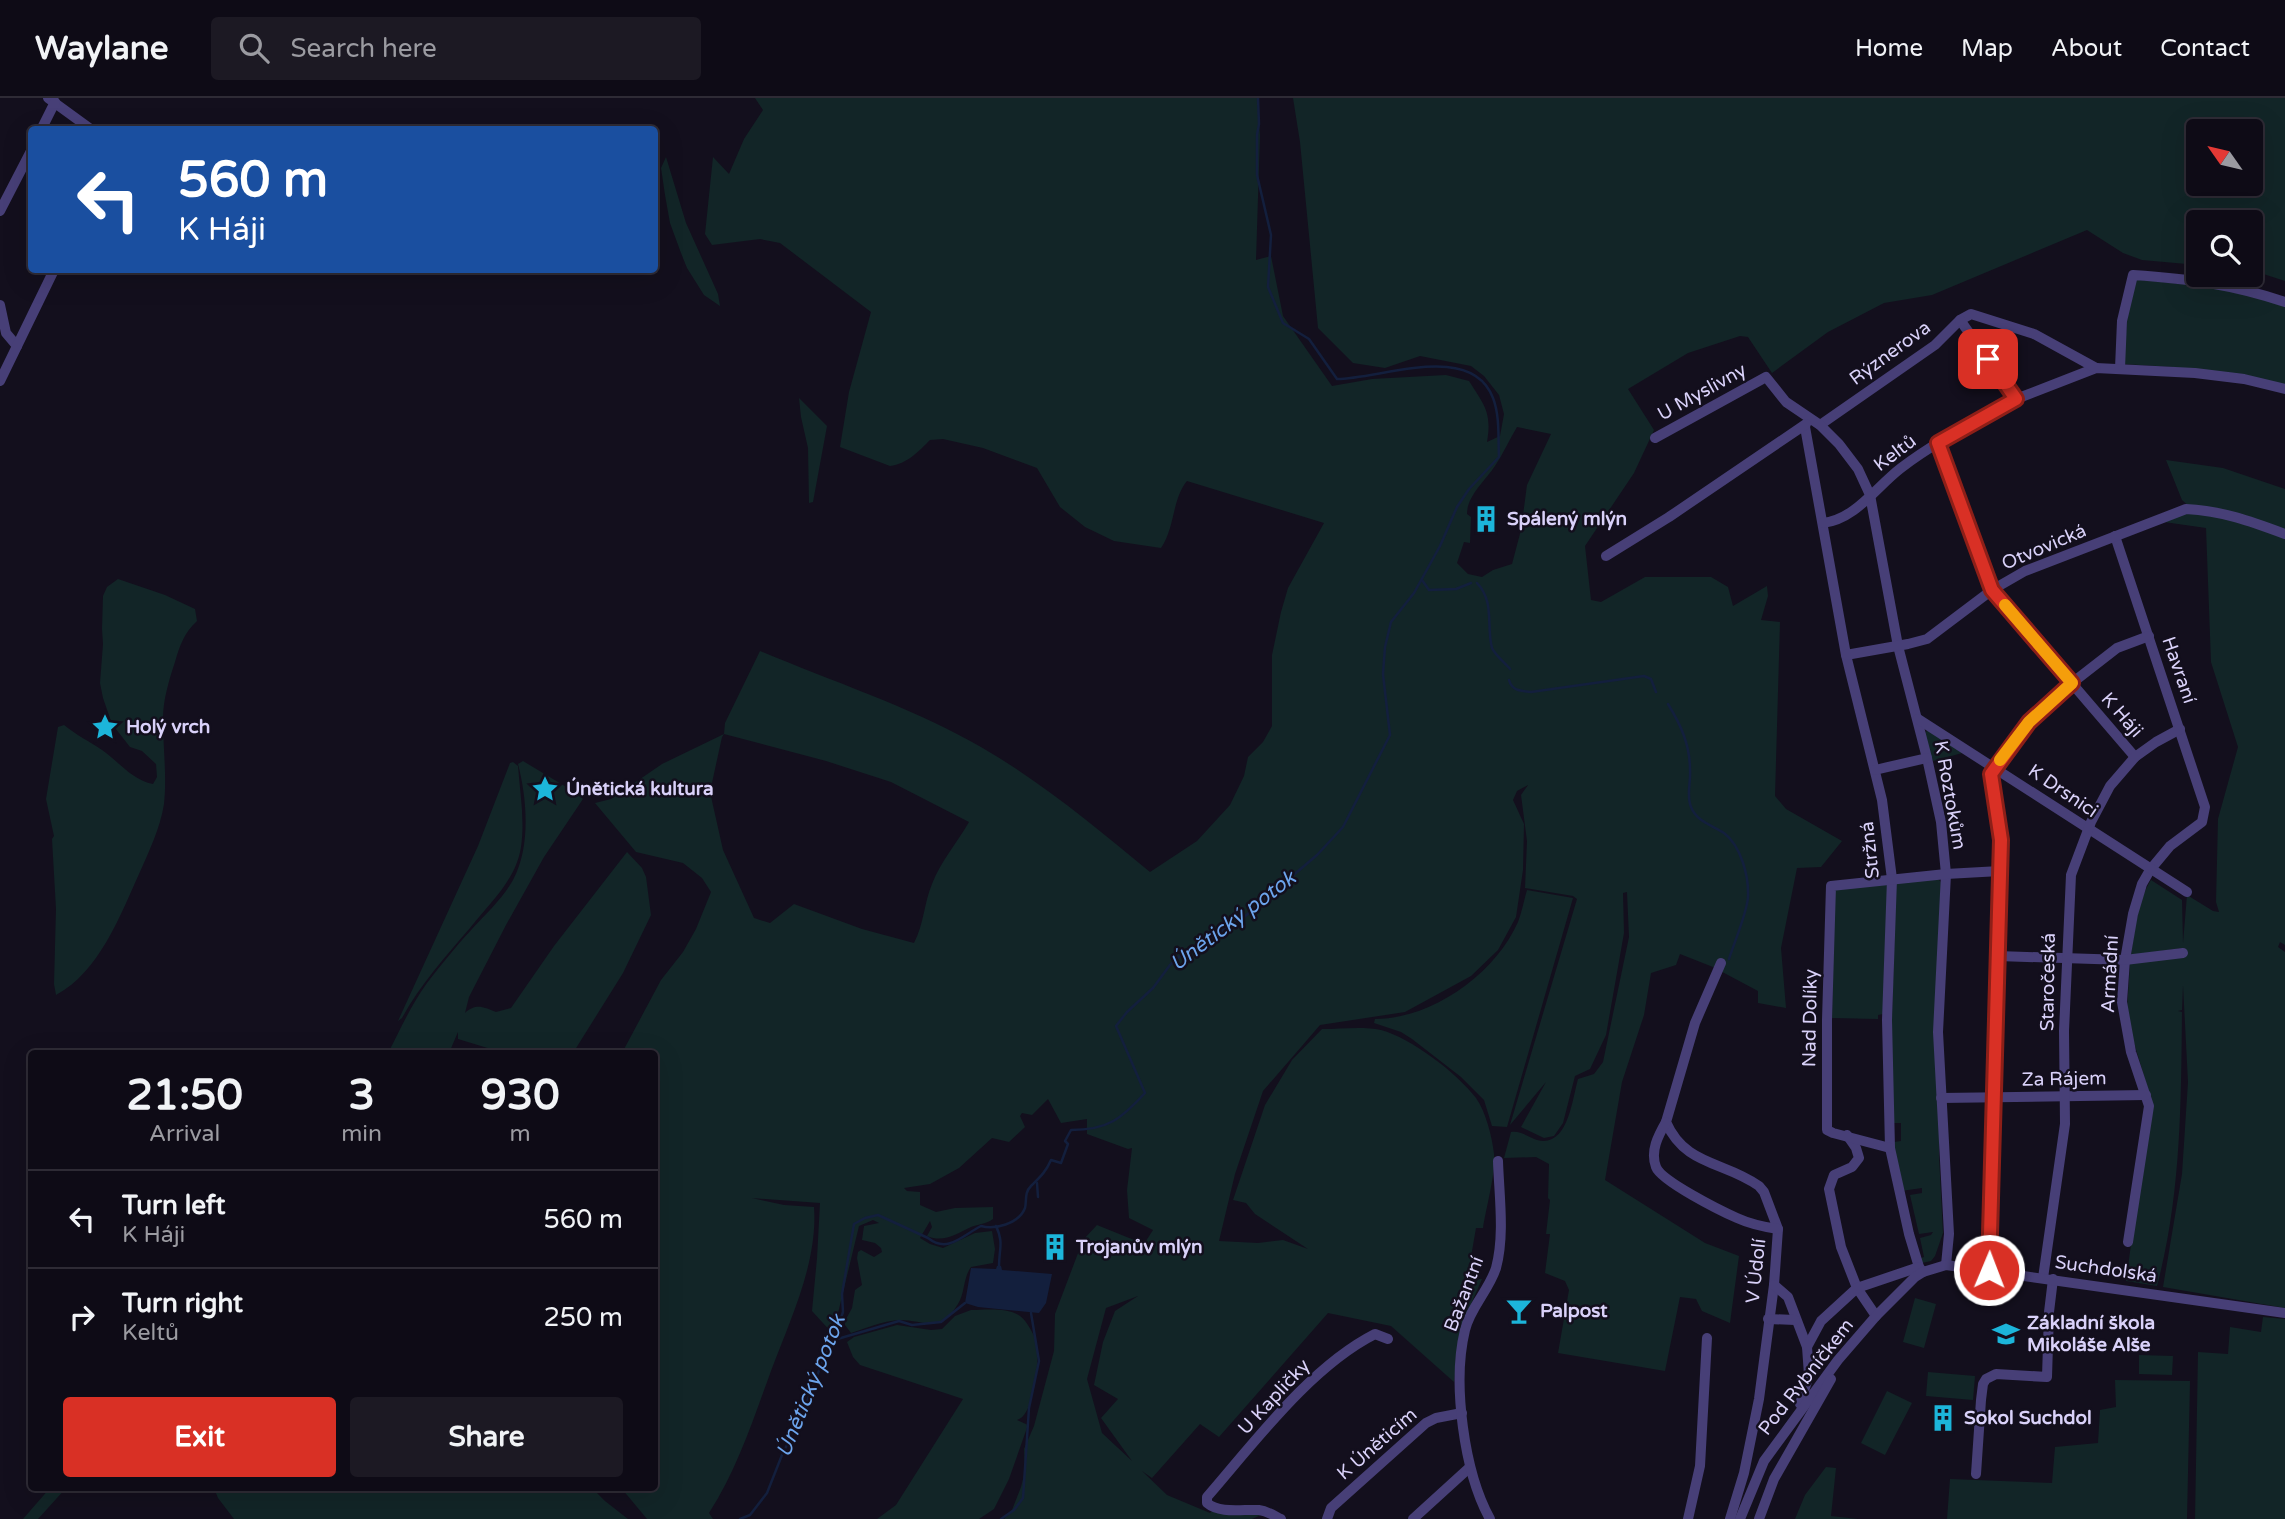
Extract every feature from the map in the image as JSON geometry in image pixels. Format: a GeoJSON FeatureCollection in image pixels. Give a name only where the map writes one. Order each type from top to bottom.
{"type":"FeatureCollection","features":[{"type":"Feature","properties":{"kind":"street"},"geometry":{"type":"LineString","coordinates":[[42,126],[52,100],[87,126]]}},
{"type":"Feature","properties":{"kind":"street"},"geometry":{"type":"LineString","coordinates":[[0,211],[28,157]]}},
{"type":"Feature","properties":{"kind":"street"},"geometry":{"type":"LineString","coordinates":[[0,382],[53,273]]}},
{"type":"Feature","properties":{"kind":"street"},"geometry":{"type":"LineString","coordinates":[[2120,368],[2122,321],[2133,275],[2239,287],[2285,302]]}},
{"type":"Feature","properties":{"kind":"street"},"geometry":{"type":"LineString","coordinates":[[0,305],[6,332],[17,345]]}},
{"type":"Feature","properties":{"kind":"street","name":"Rýznerova"},"geometry":{"type":"LineString","coordinates":[[1820,425],[1935,345],[1959,320],[1970,314],[2034,334],[2096,368]]}},
{"type":"Feature","properties":{"kind":"street"},"geometry":{"type":"LineString","coordinates":[[1959,320],[2016,399]]}},
{"type":"Feature","properties":{"kind":"street"},"geometry":{"type":"LineString","coordinates":[[2096,368],[2195,373],[2244,379],[2285,389]]}},
{"type":"Feature","properties":{"kind":"street","name":"Keltů"},"geometry":{"type":"LineString","coordinates":[[1823,523],[1830,522],[1863,504],[1901,468],[1938,443],[2016,399],[2096,368]]}},
{"type":"Feature","properties":{"kind":"street","name":"K Roztokům"},"geometry":{"type":"LineString","coordinates":[[1766,377],[1807,423],[1820,425],[1849,455],[1870,495],[1898,646],[1918,719],[1941,822],[1946,905],[1938,1032],[1949,1234],[1946,1265]]}},
{"type":"Feature","properties":{"kind":"street","name":"U Myslivny"},"geometry":{"type":"LineString","coordinates":[[1656,438],[1766,377]]}},
{"type":"Feature","properties":{"kind":"street"},"geometry":{"type":"LineString","coordinates":[[1606,556],[1669,517],[1807,423]]}},
{"type":"Feature","properties":{"kind":"street","name":"Stržná"},"geometry":{"type":"LineString","coordinates":[[1807,423],[1846,655],[1882,800],[1892,879],[1887,1020],[1890,1148],[1909,1234],[1921,1269]]}},
{"type":"Feature","properties":{"kind":"street","name":"K Háji"},"geometry":{"type":"LineString","coordinates":[[1938,443],[1992,590],[2135,757]]}},
{"type":"Feature","properties":{"kind":"street","name":"Otvovická"},"geometry":{"type":"LineString","coordinates":[[1846,655],[1927,639],[1992,590],[2025,571],[2186,509],[2214,511],[2240,517],[2285,534]]}},
{"type":"Feature","properties":{"kind":"street","name":"Havraní"},"geometry":{"type":"LineString","coordinates":[[2115,536],[2180,729],[2205,807],[2205,816]]}},
{"type":"Feature","properties":{"kind":"street"},"geometry":{"type":"LineString","coordinates":[[1989,1270],[2001,840],[1991,774],[2029,722],[2072,683],[2117,648],[2149,636]]}},
{"type":"Feature","properties":{"kind":"street","name":"K Drsnici"},"geometry":{"type":"LineString","coordinates":[[1918,719],[2187,892]]}},
{"type":"Feature","properties":{"kind":"street","name":"Staročeská"},"geometry":{"type":"LineString","coordinates":[[1976,1474],[1981,1400],[1986,1379],[1996,1374],[2047,1377],[2048,1279],[2065,1124],[2066,957],[2071,875],[2088,829],[2110,786],[2135,757],[2180,729]]}},
{"type":"Feature","properties":{"kind":"street"},"geometry":{"type":"LineString","coordinates":[[1875,770],[1927,758]]}},
{"type":"Feature","properties":{"kind":"street","name":"Armádní"},"geometry":{"type":"LineString","coordinates":[[2128,1242],[2134,1229],[2149,1106],[2125,1026],[2122,1002],[2133,914],[2142,884],[2150,870],[2170,846],[2196,827],[2205,816]]}},
{"type":"Feature","properties":{"kind":"street"},"geometry":{"type":"LineString","coordinates":[[1892,879],[2000,871]]}},
{"type":"Feature","properties":{"kind":"street","name":"Nad Dolíky"},"geometry":{"type":"LineString","coordinates":[[1890,1148],[1833,1133],[1827,1130],[1826,1124],[1831,886],[1892,879]]}},
{"type":"Feature","properties":{"kind":"street"},"geometry":{"type":"LineString","coordinates":[[1998,956],[2126,960],[2183,953]]}},
{"type":"Feature","properties":{"kind":"street"},"geometry":{"type":"LineString","coordinates":[[1721,963],[1695,1023],[1666,1122],[1657,1138],[1653,1156],[1657,1171],[1667,1181],[1737,1218],[1761,1227],[1778,1229]]}},
{"type":"Feature","properties":{"kind":"street","name":"Za Rájem"},"geometry":{"type":"LineString","coordinates":[[1941,1098],[2146,1096]]}},
{"type":"Feature","properties":{"kind":"street","name":"V Údolí"},"geometry":{"type":"LineString","coordinates":[[1666,1122],[1676,1141],[1686,1150],[1759,1186],[1764,1192],[1778,1229],[1774,1285],[1759,1399],[1744,1473],[1730,1519]]}},
{"type":"Feature","properties":{"kind":"street"},"geometry":{"type":"LineString","coordinates":[[1847,1136],[1856,1148],[1859,1158],[1852,1167],[1834,1175],[1829,1189],[1841,1247],[1857,1288],[1876,1316]]}},
{"type":"Feature","properties":{"kind":"street","name":"Bažantní"},"geometry":{"type":"LineString","coordinates":[[1490,1519],[1469,1468],[1462,1413],[1461,1362],[1465,1330],[1496,1267],[1500,1230],[1498,1161]]}},
{"type":"Feature","properties":{"kind":"street","name":"Suchdolská"},"geometry":{"type":"LineString","coordinates":[[1857,1288],[1921,1269],[1946,1265],[2285,1312]]}},
{"type":"Feature","properties":{"kind":"street","name":"Pod Rybníčkem"},"geometry":{"type":"LineString","coordinates":[[1740,1519],[1764,1461],[1793,1420],[1838,1360],[1921,1269]]}},
{"type":"Feature","properties":{"kind":"street"},"geometry":{"type":"LineString","coordinates":[[1774,1285],[1788,1297],[1807,1347],[1809,1375],[1793,1420]]}},
{"type":"Feature","properties":{"kind":"street"},"geometry":{"type":"LineString","coordinates":[[1807,1347],[1821,1321],[1857,1288]]}},
{"type":"Feature","properties":{"kind":"street"},"geometry":{"type":"LineString","coordinates":[[1768,1319],[1795,1320]]}},
{"type":"Feature","properties":{"kind":"street","name":"U Kapličky"},"geometry":{"type":"LineString","coordinates":[[1281,1519],[1261,1511],[1212,1507],[1207,1503],[1207,1497],[1324,1369],[1375,1334],[1388,1339]]}},
{"type":"Feature","properties":{"kind":"street"},"geometry":{"type":"LineString","coordinates":[[1688,1519],[1700,1466],[1707,1338]]}},
{"type":"Feature","properties":{"kind":"street"},"geometry":{"type":"LineString","coordinates":[[1759,1519],[1774,1479],[1836,1371],[1838,1360]]}},
{"type":"Feature","properties":{"kind":"street","name":"K Úněticím"},"geometry":{"type":"LineString","coordinates":[[1327,1519],[1331,1508],[1426,1423],[1436,1418],[1462,1413]]}},
{"type":"Feature","properties":{"kind":"street"},"geometry":{"type":"LineString","coordinates":[[1413,1519],[1469,1468]]}},
{"type":"Feature","properties":{"kind":"green space"},"geometry":{"type":"Polygon","coordinates":[[[755,98],[1257,98],[1260,135],[1256,260],[1271,256],[1283,316],[1332,386],[1372,379],[1446,375],[1469,381],[1486,410],[1489,424],[1487,442],[1500,436],[1504,414],[1499,395],[1484,376],[1471,366],[1420,356],[1385,368],[1353,363],[1318,328],[1300,142],[1293,98],[2285,98],[2285,281],[2263,274],[2263,210],[2186,210],[2186,264],[2142,260],[2123,253],[2087,230],[1932,295],[1884,303],[1828,332],[1772,373],[1748,337],[1740,336],[1688,353],[1628,389],[1654,430],[1634,473],[1585,546],[1591,600],[1601,602],[1645,577],[1711,577],[1728,587],[1733,606],[1767,586],[1768,596],[1761,620],[1780,622],[1775,796],[1786,809],[1842,841],[1821,867],[1797,868],[1781,948],[1786,1008],[1758,1003],[1758,991],[1713,967],[1680,954],[1676,965],[1651,973],[1644,1015],[1622,1082],[1605,1180],[1705,1243],[1739,1256],[1730,1323],[1702,1311],[1696,1299],[1680,1297],[1665,1371],[1558,1353],[1569,1290],[1565,1281],[1545,1273],[1550,1234],[1546,1234],[1550,1200],[1549,1164],[1536,1157],[1504,1158],[1511,1132],[1537,1140],[1547,1141],[1556,1137],[1571,1110],[1578,1079],[1594,1074],[1603,1062],[1629,937],[1627,892],[1623,893],[1624,933],[1606,1035],[1590,1069],[1575,1076],[1563,1123],[1554,1136],[1544,1138],[1521,1127],[1546,1082],[1510,1125],[1577,899],[1573,896],[1525,888],[1527,841],[1521,795],[1528,785],[1517,791],[1513,800],[1524,824],[1523,870],[1516,917],[1498,950],[1471,976],[1405,1012],[1320,1025],[1263,1091],[1235,1174],[1219,1241],[1258,1243],[1283,1240],[1308,1249],[1255,1214],[1246,1203],[1233,1200],[1265,1105],[1292,1060],[1322,1029],[1381,1030],[1406,1040],[1433,1058],[1476,1098],[1488,1125],[1494,1154],[1483,1228],[1476,1228],[1467,1280],[1482,1279],[1461,1327],[1454,1382],[1391,1326],[1328,1313],[1219,1437],[1200,1424],[1152,1478],[1142,1471],[1167,1495],[1210,1513],[1214,1509],[1261,1515],[1252,1519],[1004,1519],[1012,1510],[1021,1487],[1025,1471],[1024,1449],[1034,1426],[1054,1351],[1055,1314],[1083,1240],[1097,1225],[1144,1244],[1153,1230],[1129,1218],[1127,1190],[1132,1148],[1128,1149],[1087,1134],[1087,1119],[1061,1123],[1048,1099],[1032,1115],[1022,1113],[1020,1116],[1025,1127],[1009,1142],[992,1138],[959,1168],[930,1184],[904,1188],[907,1191],[920,1192],[920,1205],[936,1212],[955,1208],[993,1207],[993,1219],[988,1222],[939,1239],[927,1236],[932,1227],[930,1221],[920,1238],[943,1248],[975,1233],[992,1231],[995,1249],[993,1263],[971,1267],[958,1304],[945,1320],[938,1323],[899,1320],[851,1333],[845,1325],[855,1290],[862,1285],[858,1252],[861,1250],[874,1257],[882,1252],[875,1243],[862,1240],[864,1226],[879,1223],[873,1220],[859,1226],[833,1334],[812,1311],[820,1203],[752,1198],[784,1205],[814,1207],[812,1249],[801,1291],[751,1426],[728,1480],[709,1513],[713,1519],[647,1519],[624,1491],[658,1491],[658,1050],[624,1050],[661,980],[683,952],[696,929],[711,892],[702,878],[683,863],[636,852],[595,803],[611,799],[662,764],[724,734],[725,723],[760,651],[894,705],[972,742],[1042,787],[1150,872],[1197,841],[1230,805],[1244,776],[1248,757],[1263,742],[1272,726],[1272,655],[1281,612],[1288,588],[1324,523],[1187,481],[1182,488],[1169,532],[1161,548],[1114,541],[1085,527],[1060,507],[1037,468],[983,448],[943,439],[930,440],[907,460],[890,466],[840,447],[849,392],[871,312],[780,243],[760,239],[712,245],[705,234],[713,157],[729,174],[744,139],[763,110],[755,98]],[[1517,427],[1495,466],[1473,495],[1467,514],[1471,517],[1470,543],[1464,542],[1457,563],[1468,574],[1482,577],[1512,564],[1521,530],[1527,485],[1551,434],[1517,427]],[[724,734],[722,737],[710,792],[723,850],[754,918],[770,923],[794,904],[862,929],[914,943],[929,891],[944,860],[969,822],[891,782],[826,761],[724,734]],[[1138,1296],[1106,1308],[1087,1379],[1102,1433],[1132,1461],[1101,1418],[1118,1399],[1094,1385],[1103,1342],[1115,1311],[1138,1296]]]}},
{"type":"Feature","properties":{"kind":"green space"},"geometry":{"type":"Polygon","coordinates":[[[666,157],[686,223],[718,294],[720,306],[704,295],[687,268],[670,223],[661,168],[666,157]]]}},
{"type":"Feature","properties":{"kind":"green space"},"geometry":{"type":"Polygon","coordinates":[[[2135,279],[2186,284],[2186,287],[2228,289],[2285,306],[2285,385],[2173,367],[2123,364],[2129,302],[2135,279]]]}},
{"type":"Feature","properties":{"kind":"green space"},"geometry":{"type":"Polygon","coordinates":[[[799,398],[827,426],[813,502],[809,503],[808,448],[799,398]]]}},
{"type":"Feature","properties":{"kind":"green space"},"geometry":{"type":"Polygon","coordinates":[[[2166,460],[2223,468],[2285,489],[2285,945],[2280,942],[2278,947],[2285,952],[2285,1308],[2163,1287],[2182,1174],[2188,1082],[2183,985],[2182,1010],[2178,1011],[2182,1012],[2178,1150],[2165,1252],[2157,1286],[2126,1281],[2151,1099],[2127,1010],[2130,964],[2183,948],[2131,955],[2137,916],[2151,880],[2182,900],[2183,943],[2187,895],[2219,912],[2216,902],[2218,819],[2238,747],[2211,662],[2206,528],[2164,522],[2190,507],[2182,500],[2166,460]]]}},
{"type":"Feature","properties":{"kind":"green space"},"geometry":{"type":"Polygon","coordinates":[[[118,579],[165,595],[195,609],[197,621],[181,645],[165,697],[164,804],[154,840],[124,907],[96,958],[71,985],[56,995],[54,836],[46,799],[58,727],[64,725],[139,779],[153,784],[157,777],[156,764],[142,751],[130,747],[112,724],[100,683],[103,596],[107,587],[118,579]]]}},
{"type":"Feature","properties":{"kind":"green space"},"geometry":{"type":"Polygon","coordinates":[[[1928,730],[1966,752],[1933,761],[1924,734],[1928,730]]]}},
{"type":"Feature","properties":{"kind":"green space"},"geometry":{"type":"Polygon","coordinates":[[[523,761],[583,799],[544,857],[506,925],[469,997],[465,1013],[476,1007],[496,1012],[511,1008],[554,946],[627,852],[642,868],[646,877],[651,915],[623,973],[575,1050],[494,1050],[458,1039],[458,1032],[450,1050],[390,1050],[427,983],[499,899],[519,867],[526,823],[524,792],[518,764],[523,761]]]}},
{"type":"Feature","properties":{"kind":"green space"},"geometry":{"type":"Polygon","coordinates":[[[510,763],[518,766],[522,806],[521,847],[514,870],[398,1021],[478,846],[510,763]]]}},
{"type":"Feature","properties":{"kind":"green space"},"geometry":{"type":"Polygon","coordinates":[[[1938,879],[1941,882],[1939,1156],[1943,1233],[1935,1256],[1931,1261],[1922,1263],[1918,1259],[1924,1257],[1920,1238],[1933,1232],[1919,1234],[1910,1195],[1922,1193],[1922,1188],[1901,1191],[1894,1142],[1901,1141],[1901,1123],[1893,1123],[1891,1049],[1896,883],[1938,879]]]}},
{"type":"Feature","properties":{"kind":"green space"},"geometry":{"type":"Polygon","coordinates":[[[1888,884],[1883,1014],[1878,1015],[1878,1019],[1832,1018],[1834,890],[1888,884]]]}},
{"type":"Feature","properties":{"kind":"green space"},"geometry":{"type":"Polygon","coordinates":[[[1527,890],[1573,898],[1507,1127],[1492,1126],[1484,1100],[1461,1077],[1401,1032],[1374,1023],[1375,1019],[1397,1017],[1439,1002],[1478,976],[1508,941],[1518,922],[1527,890]]]}},
{"type":"Feature","properties":{"kind":"green space"},"geometry":{"type":"Polygon","coordinates":[[[1915,1298],[1936,1304],[1924,1348],[1903,1342],[1915,1298]]]}},
{"type":"Feature","properties":{"kind":"green space"},"geometry":{"type":"Polygon","coordinates":[[[971,1310],[1015,1313],[1028,1325],[1037,1344],[1032,1398],[1023,1416],[1017,1420],[1028,1425],[1009,1479],[994,1509],[979,1519],[877,1519],[896,1505],[963,1399],[860,1365],[853,1357],[847,1342],[854,1337],[897,1325],[942,1329],[955,1316],[971,1310]]]}},
{"type":"Feature","properties":{"kind":"green space"},"geometry":{"type":"Polygon","coordinates":[[[2263,1317],[2285,1319],[2285,1519],[2195,1519],[2198,1352],[2228,1354],[2230,1327],[2261,1332],[2263,1317]]]}},
{"type":"Feature","properties":{"kind":"green space"},"geometry":{"type":"Polygon","coordinates":[[[2139,1355],[2173,1356],[2172,1375],[2139,1374],[2139,1355]]]}},
{"type":"Feature","properties":{"kind":"green space"},"geometry":{"type":"Polygon","coordinates":[[[1928,1372],[1975,1376],[1973,1400],[1926,1396],[1928,1372]]]}},
{"type":"Feature","properties":{"kind":"green space"},"geometry":{"type":"Polygon","coordinates":[[[2115,1380],[2190,1381],[2187,1519],[1947,1519],[1950,1479],[2052,1483],[2055,1447],[2098,1443],[2100,1410],[2116,1407],[2115,1380]]]}},
{"type":"Feature","properties":{"kind":"green space"},"geometry":{"type":"Polygon","coordinates":[[[1887,1391],[1912,1403],[1885,1455],[1861,1443],[1887,1391]]]}},
{"type":"Feature","properties":{"kind":"green space"},"geometry":{"type":"Polygon","coordinates":[[[1826,1467],[1836,1468],[1831,1516],[1858,1519],[1795,1519],[1805,1495],[1826,1467]]]}},
{"type":"Feature","properties":{"kind":"green space"},"geometry":{"type":"Polygon","coordinates":[[[47,1491],[63,1491],[38,1519],[23,1519],[47,1491]]]}},
{"type":"Feature","properties":{"kind":"green space"},"geometry":{"type":"Polygon","coordinates":[[[215,1491],[595,1491],[628,1519],[234,1519],[215,1491]]]}},
{"type":"Feature","properties":{"kind":"water"},"geometry":{"type":"Polygon","coordinates":[[[1001,1266],[1002,1270],[1052,1274],[1046,1303],[1039,1313],[978,1307],[965,1303],[971,1268],[996,1269],[1001,1266]]]}},
{"type":"Feature","properties":{"kind":"waterway","name":"Únětický potok"},"geometry":{"type":"LineString","coordinates":[[740,1519],[750,1515],[767,1493],[833,1341],[843,1312],[842,1294],[854,1224],[878,1215],[935,1242],[949,1244],[981,1226],[999,1226],[1012,1222],[1022,1214],[1029,1189],[1051,1160],[1061,1163],[1068,1144],[1065,1141],[1071,1130],[1095,1128],[1113,1121],[1129,1110],[1145,1093],[1116,1026],[1127,1012],[1153,988],[1180,956],[1243,918],[1317,855],[1343,827],[1390,735],[1383,674],[1385,647],[1391,622],[1414,593],[1440,546],[1457,507],[1469,489],[1499,457],[1498,420],[1493,398],[1482,381],[1466,371],[1446,367],[1423,367],[1337,379],[1309,339],[1283,323],[1268,287],[1271,235],[1257,175],[1258,98]]}},
{"type":"Feature","properties":{"kind":"waterway"},"geometry":{"type":"LineString","coordinates":[[1422,580],[1429,590],[1456,589],[1471,583]]}},
{"type":"Feature","properties":{"kind":"waterway"},"geometry":{"type":"LineString","coordinates":[[1477,583],[1483,590],[1488,606],[1492,648],[1510,669]]}},
{"type":"Feature","properties":{"kind":"waterway"},"geometry":{"type":"LineString","coordinates":[[1509,680],[1510,684],[1520,691],[1531,692],[1644,676],[1651,679],[1656,692]]}},
{"type":"Feature","properties":{"kind":"waterway"},"geometry":{"type":"LineString","coordinates":[[1668,704],[1681,728],[1688,752],[1691,807],[1701,820],[1730,839],[1739,853],[1745,871],[1747,904],[1729,959]]}},
{"type":"Feature","properties":{"kind":"waterway"},"geometry":{"type":"LineString","coordinates":[[1037,1183],[1038,1197]]}},
{"type":"Feature","properties":{"kind":"waterway"},"geometry":{"type":"LineString","coordinates":[[996,1226],[1000,1242],[999,1266]]}},
{"type":"Feature","properties":{"kind":"waterway"},"geometry":{"type":"LineString","coordinates":[[834,1340],[899,1321],[912,1325],[941,1322],[965,1303]]}},
{"type":"Feature","properties":{"kind":"waterway"},"geometry":{"type":"LineString","coordinates":[[1001,1519],[1014,1510],[1023,1498],[1029,1408],[1039,1361],[1031,1313]]}},
{"type":"Feature","properties":{"kind":"slow traffic"},"geometry":{"type":"LineString","coordinates":[[2000,760],[2029,722],[2072,683],[2005,605]]}},
{"type":"Feature","properties":{"kind":"place","name":"Spálený mlýn"},"geometry":{"type":"Point","coordinates":[1486,519]}},
{"type":"Feature","properties":{"kind":"place","name":"Holý vrch"},"geometry":{"type":"Point","coordinates":[105,727]}},
{"type":"Feature","properties":{"kind":"place","name":"Únětická kultura"},"geometry":{"type":"Point","coordinates":[545,789]}},
{"type":"Feature","properties":{"kind":"place","name":"Trojanův mlýn"},"geometry":{"type":"Point","coordinates":[1055,1247]}},
{"type":"Feature","properties":{"kind":"place","name":"Palpost"},"geometry":{"type":"Point","coordinates":[1519,1311]}},
{"type":"Feature","properties":{"kind":"place","name":"Základní škola Mikoláše Alše"},"geometry":{"type":"Point","coordinates":[2006,1334]}},
{"type":"Feature","properties":{"kind":"place","name":"Sokol Suchdol"},"geometry":{"type":"Point","coordinates":[1943,1418]}},
{"type":"Feature","properties":{"kind":"route"},"geometry":{"type":"LineString","coordinates":[[1988,359],[2016,399],[1938,443],[1992,590],[2072,683],[2029,722],[1991,774],[2001,840],[1989,1270]]}}]}
